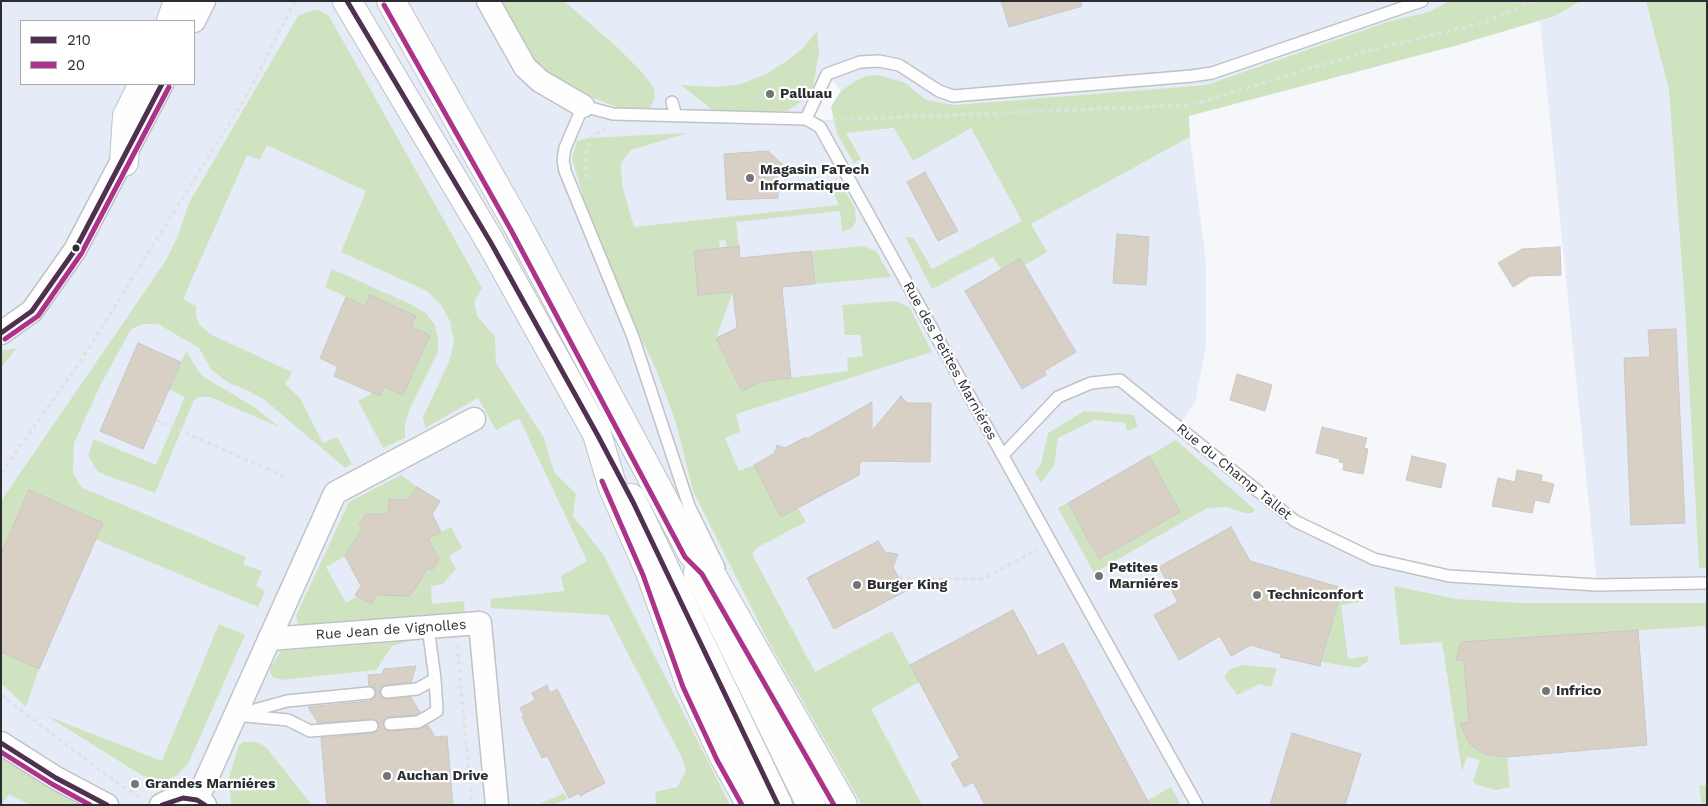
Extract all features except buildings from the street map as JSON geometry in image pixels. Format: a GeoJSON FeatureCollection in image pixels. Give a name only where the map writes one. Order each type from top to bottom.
{"type":"FeatureCollection","features":[{"type":"Feature","properties":{"kind":"main road"},"geometry":{"type":"LineString","coordinates":[[171,20],[178,1]]}},
{"type":"Feature","properties":{"kind":"main road"},"geometry":{"type":"LineString","coordinates":[[391,1],[518,226],[692,553],[698,576],[811,805]]}},
{"type":"Feature","properties":{"kind":"main road"},"geometry":{"type":"LineString","coordinates":[[349,4],[491,244],[597,434],[633,502],[778,805]]}},
{"type":"Feature","properties":{"kind":"main road"},"geometry":{"type":"LineString","coordinates":[[124,162],[127,116],[142,85]]}},
{"type":"Feature","properties":{"kind":"main road"},"geometry":{"type":"LineString","coordinates":[[597,434],[612,488],[650,572],[690,684],[724,757],[751,805]]}},
{"type":"Feature","properties":{"kind":"main road"},"geometry":{"type":"LineString","coordinates":[[692,553],[708,569],[843,805]]}},
{"type":"Feature","properties":{"kind":"street"},"geometry":{"type":"LineString","coordinates":[[194,20],[204,1]]}},
{"type":"Feature","properties":{"kind":"street"},"geometry":{"type":"LineString","coordinates":[[488,1],[525,67],[540,81],[583,106]]}},
{"type":"Feature","properties":{"kind":"street"},"geometry":{"type":"LineString","coordinates":[[1,333],[32,311],[75,250],[124,162],[162,85]]}},
{"type":"Feature","properties":{"kind":"street"},"geometry":{"type":"LineString","coordinates":[[153,802],[176,798],[201,802],[235,715],[335,493],[474,420]]}},
{"type":"Feature","properties":{"kind":"street","name":"Rue Jean de Vignolles"},"geometry":{"type":"LineString","coordinates":[[269,640],[480,623],[497,805]]}},
{"type":"Feature","properties":{"kind":"street"},"geometry":{"type":"LineString","coordinates":[[1,743],[56,778],[107,805]]}},
{"type":"Feature","properties":{"kind":"lane"},"geometry":{"type":"LineString","coordinates":[[779,695],[751,628],[689,506],[633,337],[566,170],[563,160],[565,148],[583,106],[613,114],[806,119],[827,74],[860,62],[879,60],[899,65],[939,91],[953,96],[1192,76],[1212,73],[1422,1]]}},
{"type":"Feature","properties":{"kind":"lane"},"geometry":{"type":"LineString","coordinates":[[672,102],[676,116]]}},
{"type":"Feature","properties":{"kind":"lane","name":"Rue des Petites Marniéres"},"geometry":{"type":"LineString","coordinates":[[806,119],[820,127],[1197,805]]}},
{"type":"Feature","properties":{"kind":"lane","name":"Rue du Champ Tallet"},"geometry":{"type":"LineString","coordinates":[[1003,456],[1058,397],[1091,383],[1120,380],[1294,521],[1374,559],[1449,576],[1597,585],[1707,583]]}},
{"type":"Feature","properties":{"kind":"lane"},"geometry":{"type":"LineString","coordinates":[[390,724],[418,722],[437,711],[428,627]]}},
{"type":"Feature","properties":{"kind":"lane"},"geometry":{"type":"LineString","coordinates":[[387,692],[417,689],[435,679]]}},
{"type":"Feature","properties":{"kind":"lane"},"geometry":{"type":"LineString","coordinates":[[704,716],[719,681]]}},
{"type":"Feature","properties":{"kind":"lane"},"geometry":{"type":"LineString","coordinates":[[235,715],[287,701],[370,693]]}},
{"type":"Feature","properties":{"kind":"lane"},"geometry":{"type":"LineString","coordinates":[[235,715],[288,720],[310,731],[372,726]]}},
{"type":"Feature","properties":{"kind":"path"},"geometry":{"type":"LineString","coordinates":[[1,473],[80,362],[247,96],[295,1]]}},
{"type":"Feature","properties":{"kind":"path"},"geometry":{"type":"LineString","coordinates":[[590,184],[586,176],[585,156],[591,137],[598,131]]}},
{"type":"Feature","properties":{"kind":"path"},"geometry":{"type":"LineString","coordinates":[[156,420],[286,477]]}},
{"type":"Feature","properties":{"kind":"path"},"geometry":{"type":"LineString","coordinates":[[899,578],[983,579],[1050,542]]}},
{"type":"Feature","properties":{"kind":"path"},"geometry":{"type":"LineString","coordinates":[[456,625],[472,805]]}},
{"type":"Feature","properties":{"kind":"path"},"geometry":{"type":"LineString","coordinates":[[1,694],[116,782],[153,802]]}},
{"type":"Feature","properties":{"kind":"shaded area"},"geometry":{"type":"Polygon","coordinates":[[[1,1],[1449,1],[1429,12],[1390,21],[1206,85],[954,105],[926,100],[906,83],[855,81],[841,91],[827,74],[806,119],[834,120],[837,133],[976,122],[1031,224],[1190,137],[1206,262],[1206,347],[1195,403],[1178,427],[1295,521],[1374,559],[1449,576],[1597,585],[1540,20],[1555,16],[1581,1],[1707,1],[1707,805],[1,805],[1,1]]]}},
{"type":"Feature","properties":{"kind":"green space"},"geometry":{"type":"Polygon","coordinates":[[[495,1],[564,1],[616,46],[640,70],[654,88],[655,97],[651,107],[643,111],[625,110],[585,95],[547,75],[520,44],[495,1]]]}},
{"type":"Feature","properties":{"kind":"green space"},"geometry":{"type":"Polygon","coordinates":[[[1449,1],[1581,1],[1555,16],[1458,45],[1189,116],[1190,137],[1031,224],[1047,252],[1025,265],[1020,258],[1001,269],[993,257],[932,289],[905,237],[914,238],[932,269],[1022,221],[971,128],[913,161],[894,128],[846,133],[861,159],[854,163],[837,134],[831,107],[841,91],[855,81],[866,76],[878,75],[906,83],[926,100],[954,105],[1206,85],[1390,21],[1429,12],[1449,1]]]}},
{"type":"Feature","properties":{"kind":"green space"},"geometry":{"type":"Polygon","coordinates":[[[1646,1],[1707,1],[1707,568],[1699,568],[1685,307],[1669,90],[1646,1]]]}},
{"type":"Feature","properties":{"kind":"green space"},"geometry":{"type":"Polygon","coordinates":[[[312,10],[319,10],[329,16],[482,288],[474,302],[477,316],[495,337],[496,363],[544,438],[554,472],[576,494],[573,516],[603,554],[730,805],[637,805],[656,803],[655,792],[677,787],[686,771],[682,758],[608,615],[491,608],[490,599],[564,591],[561,576],[587,561],[519,418],[496,430],[478,398],[425,428],[423,417],[449,362],[454,342],[450,321],[441,305],[427,291],[341,252],[366,191],[267,145],[260,160],[247,155],[183,299],[196,306],[196,317],[200,325],[210,334],[292,372],[285,384],[300,398],[323,443],[337,437],[352,464],[345,468],[266,401],[249,391],[227,382],[211,369],[199,348],[158,324],[144,324],[131,329],[100,386],[74,443],[73,473],[81,487],[246,557],[243,564],[262,571],[256,586],[265,591],[258,607],[95,539],[102,523],[29,491],[1,554],[1,501],[165,262],[178,236],[189,203],[298,16],[312,10]]]}},
{"type":"Feature","properties":{"kind":"green space"},"geometry":{"type":"Polygon","coordinates":[[[817,31],[819,52],[812,94],[787,111],[715,112],[681,85],[716,87],[742,84],[768,73],[788,60],[804,47],[817,31]]]}},
{"type":"Feature","properties":{"kind":"green space"},"geometry":{"type":"Polygon","coordinates":[[[688,133],[631,150],[621,163],[622,185],[634,227],[839,205],[831,187],[836,184],[842,186],[855,208],[856,221],[852,228],[842,232],[840,211],[736,222],[739,246],[727,248],[725,240],[719,241],[720,248],[694,251],[698,295],[733,292],[716,338],[742,391],[763,381],[848,371],[847,358],[863,356],[860,335],[845,335],[842,305],[896,301],[910,308],[932,352],[736,414],[740,432],[725,438],[739,471],[754,465],[781,517],[798,508],[806,522],[758,547],[752,554],[815,672],[892,631],[919,682],[871,709],[922,805],[862,805],[767,639],[693,491],[676,423],[656,369],[623,301],[590,219],[572,159],[577,141],[587,138],[688,133]]]}},
{"type":"Feature","properties":{"kind":"green space"},"geometry":{"type":"Polygon","coordinates":[[[863,246],[876,251],[891,277],[815,284],[811,251],[863,246]]]}},
{"type":"Feature","properties":{"kind":"green space"},"geometry":{"type":"Polygon","coordinates":[[[332,269],[408,303],[426,313],[435,325],[438,352],[410,408],[405,424],[405,438],[383,448],[358,401],[373,393],[338,367],[320,358],[346,297],[325,287],[332,269]]]}},
{"type":"Feature","properties":{"kind":"green space"},"geometry":{"type":"Polygon","coordinates":[[[17,348],[1,368],[1,351],[17,348]]]}},
{"type":"Feature","properties":{"kind":"green space"},"geometry":{"type":"Polygon","coordinates":[[[186,351],[201,375],[257,409],[279,427],[210,397],[198,397],[194,400],[155,493],[98,472],[88,456],[94,439],[156,465],[185,397],[169,389],[186,351]]]}},
{"type":"Feature","properties":{"kind":"green space"},"geometry":{"type":"Polygon","coordinates":[[[1084,411],[1134,415],[1138,427],[1126,431],[1126,423],[1095,420],[1058,438],[1054,466],[1041,483],[1035,472],[1041,464],[1048,433],[1084,411]]]}},
{"type":"Feature","properties":{"kind":"green space"},"geometry":{"type":"Polygon","coordinates":[[[1176,440],[1255,510],[1252,513],[1244,513],[1227,507],[1207,508],[1094,573],[1058,508],[1068,503],[1100,559],[1180,512],[1149,456],[1176,440]]]}},
{"type":"Feature","properties":{"kind":"green space"},"geometry":{"type":"Polygon","coordinates":[[[401,475],[417,487],[408,500],[389,499],[388,514],[366,514],[359,524],[363,527],[345,556],[326,567],[346,603],[358,596],[370,604],[376,595],[410,596],[428,568],[428,539],[451,527],[462,548],[449,556],[456,569],[443,584],[431,586],[432,604],[464,601],[465,613],[304,627],[298,623],[296,616],[349,502],[401,475]]]}},
{"type":"Feature","properties":{"kind":"green space"},"geometry":{"type":"Polygon","coordinates":[[[1394,586],[1457,599],[1522,603],[1707,603],[1707,645],[1705,626],[1461,642],[1456,660],[1464,660],[1469,722],[1460,724],[1470,744],[1484,754],[1507,757],[1510,787],[1496,790],[1477,785],[1473,781],[1480,760],[1467,757],[1462,771],[1442,642],[1400,645],[1394,586]]]}},
{"type":"Feature","properties":{"kind":"green space"},"geometry":{"type":"Polygon","coordinates":[[[1342,588],[1355,592],[1364,601],[1341,605],[1348,659],[1368,656],[1368,661],[1358,668],[1322,662],[1342,588]]]}},
{"type":"Feature","properties":{"kind":"green space"},"geometry":{"type":"Polygon","coordinates":[[[219,624],[245,635],[188,764],[176,776],[166,780],[155,780],[143,776],[47,716],[162,761],[219,624]]]}},
{"type":"Feature","properties":{"kind":"green space"},"geometry":{"type":"Polygon","coordinates":[[[409,641],[392,646],[376,670],[281,680],[273,677],[270,673],[270,668],[281,651],[409,641]]]}},
{"type":"Feature","properties":{"kind":"green space"},"geometry":{"type":"Polygon","coordinates":[[[1,652],[39,669],[26,707],[1,683],[1,652]]]}},
{"type":"Feature","properties":{"kind":"green space"},"geometry":{"type":"Polygon","coordinates":[[[1243,665],[1277,668],[1271,687],[1260,684],[1237,695],[1224,677],[1230,669],[1243,665]]]}},
{"type":"Feature","properties":{"kind":"green space"},"geometry":{"type":"Polygon","coordinates":[[[244,742],[257,742],[266,747],[312,805],[231,805],[229,778],[239,745],[244,742]]]}},
{"type":"Feature","properties":{"kind":"green space"},"geometry":{"type":"Polygon","coordinates":[[[1,755],[87,805],[30,805],[9,794],[1,805],[1,755]]]}},
{"type":"Feature","properties":{"kind":"green space"},"geometry":{"type":"Polygon","coordinates":[[[1707,785],[1707,805],[1702,805],[1699,786],[1707,785]]]}},
{"type":"Feature","properties":{"kind":"green space"},"geometry":{"type":"Polygon","coordinates":[[[1171,787],[1181,805],[1150,805],[1148,800],[1171,787]]]}},
{"type":"Feature","properties":{"kind":"green space"},"geometry":{"type":"Polygon","coordinates":[[[564,793],[567,799],[552,805],[537,805],[564,793]]]}},
{"type":"Feature","properties":{"kind":"transit line","name":"210"},"geometry":{"type":"LineString","coordinates":[[347,1],[491,243],[597,434],[633,502],[778,805]]}},
{"type":"Feature","properties":{"kind":"transit line","name":"20"},"geometry":{"type":"LineString","coordinates":[[384,5],[511,230],[685,557],[702,574],[834,805]]}},
{"type":"Feature","properties":{"kind":"transit line","name":"210"},"geometry":{"type":"LineString","coordinates":[[1,333],[32,311],[75,250],[161,85]]}},
{"type":"Feature","properties":{"kind":"transit line","name":"20"},"geometry":{"type":"LineString","coordinates":[[5,339],[38,316],[81,254],[169,87]]}},
{"type":"Feature","properties":{"kind":"transit line","name":"20"},"geometry":{"type":"LineString","coordinates":[[602,481],[643,575],[683,687],[717,760],[742,805]]}},
{"type":"Feature","properties":{"kind":"transit line","name":"210"},"geometry":{"type":"LineString","coordinates":[[1,743],[56,778],[107,805]]}},
{"type":"Feature","properties":{"kind":"transit line","name":"20"},"geometry":{"type":"LineString","coordinates":[[1,752],[90,805]]}},
{"type":"Feature","properties":{"kind":"transit line","name":"210"},"geometry":{"type":"LineString","coordinates":[[162,805],[183,798],[197,800],[205,805]]}},
{"type":"Feature","properties":{"kind":"place","name":"Palluau"},"geometry":{"type":"Point","coordinates":[770,94]}},
{"type":"Feature","properties":{"kind":"place","name":"Magasin FaTech Informatique"},"geometry":{"type":"Point","coordinates":[750,178]}},
{"type":"Feature","properties":{"kind":"place","name":"Petites Marniéres"},"geometry":{"type":"Point","coordinates":[1099,576]}},
{"type":"Feature","properties":{"kind":"place","name":"Burger King"},"geometry":{"type":"Point","coordinates":[857,585]}},
{"type":"Feature","properties":{"kind":"place","name":"Techniconfort"},"geometry":{"type":"Point","coordinates":[1257,595]}},
{"type":"Feature","properties":{"kind":"place","name":"Infrico"},"geometry":{"type":"Point","coordinates":[1546,691]}},
{"type":"Feature","properties":{"kind":"place","name":"Auchan Drive"},"geometry":{"type":"Point","coordinates":[387,776]}},
{"type":"Feature","properties":{"kind":"place","name":"Grandes Marniéres"},"geometry":{"type":"Point","coordinates":[135,784]}}]}
